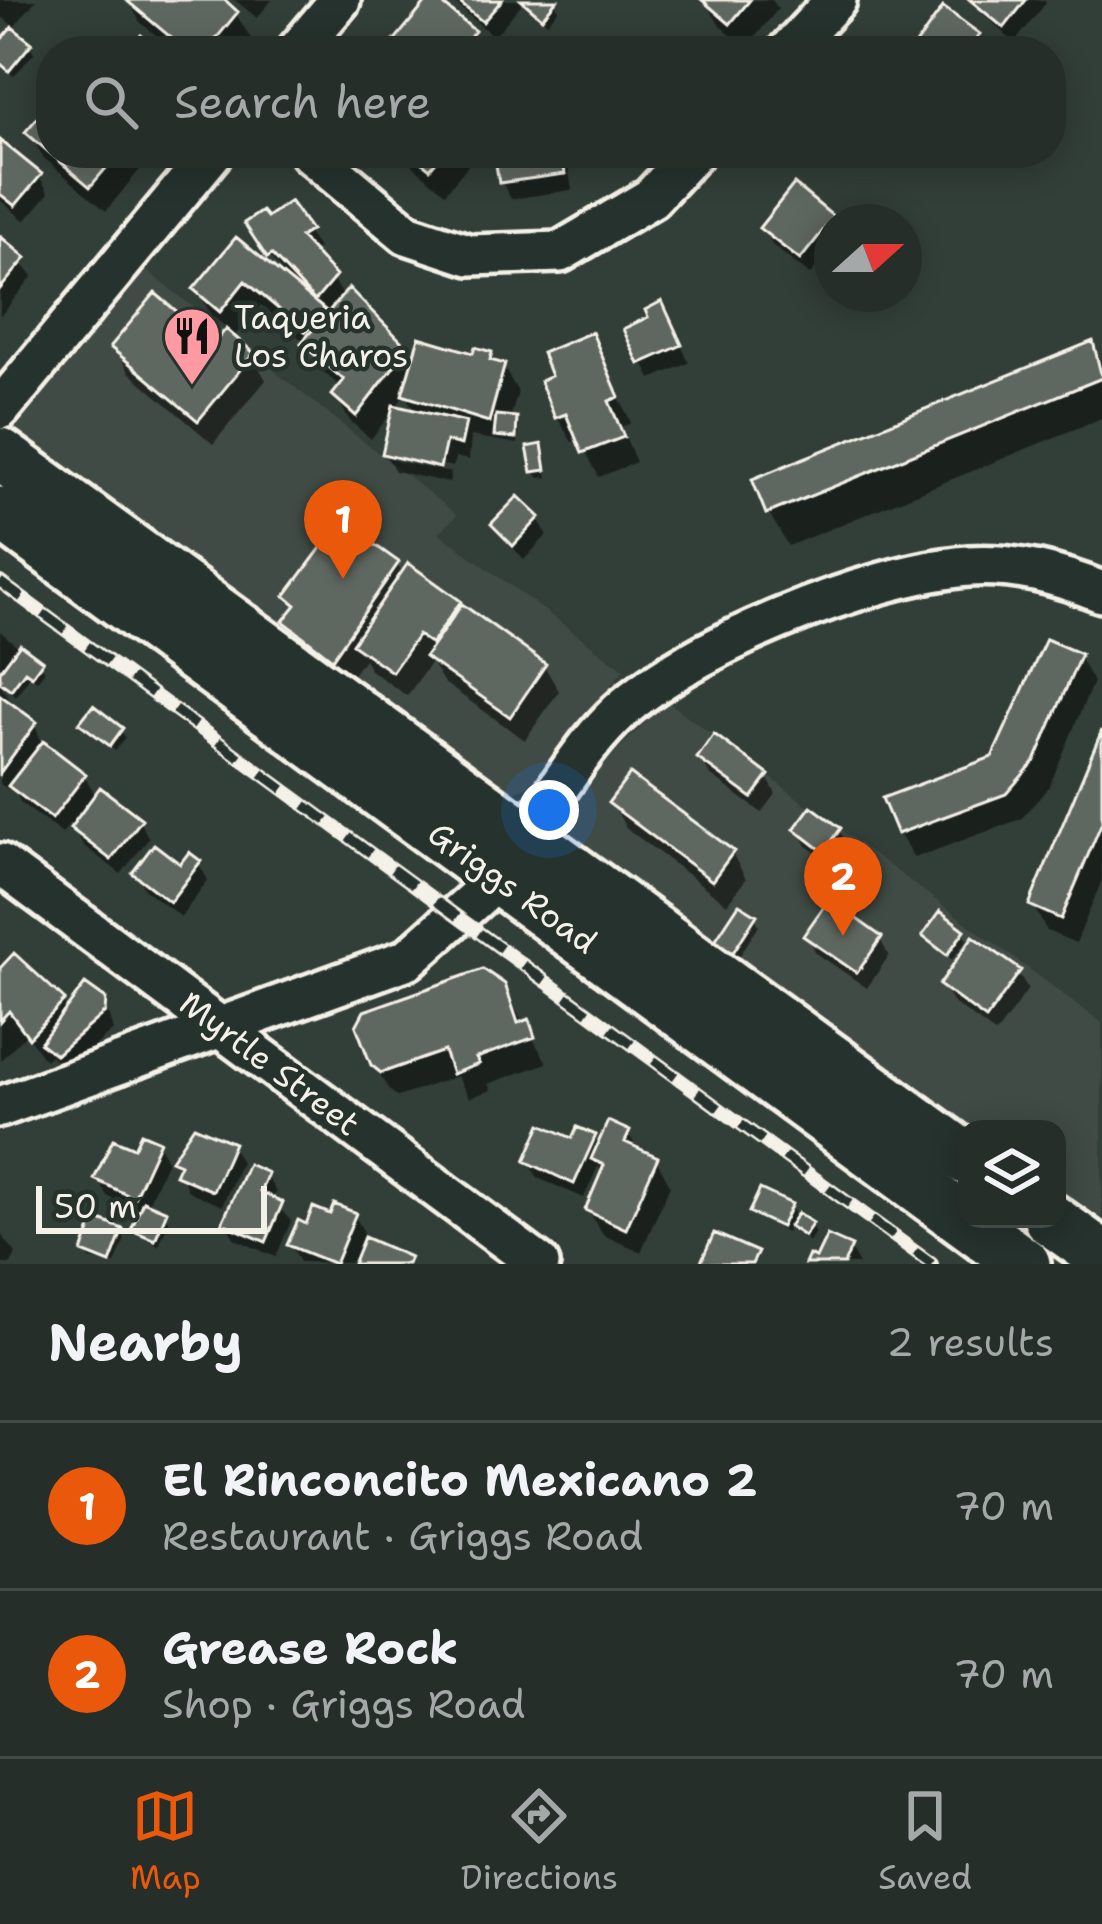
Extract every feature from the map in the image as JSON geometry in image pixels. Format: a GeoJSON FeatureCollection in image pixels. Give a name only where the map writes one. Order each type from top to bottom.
{"type":"FeatureCollection","features":[{"type":"Feature","properties":{"kind":"main road","name":"Griggs Road"},"geometry":{"type":"LineString","coordinates":[[0,454],[227,650],[345,765],[373,761],[482,838],[500,844],[706,972],[958,1153]]}},
{"type":"Feature","properties":{"kind":"main road","name":"Griggs Road"},"geometry":{"type":"LineString","coordinates":[[0,513],[227,650],[513,856],[958,1212]]}},
{"type":"Feature","properties":{"kind":"main road","name":"Griggs Road"},"geometry":{"type":"LineString","coordinates":[[978,1228],[1024,1264]]}},
{"type":"Feature","properties":{"kind":"main road"},"geometry":{"type":"LineString","coordinates":[[1063,1228],[1102,1256]]}},
{"type":"Feature","properties":{"kind":"street"},"geometry":{"type":"LineString","coordinates":[[310,36],[340,0]]}},
{"type":"Feature","properties":{"kind":"street"},"geometry":{"type":"LineString","coordinates":[[802,36],[836,0]]}},
{"type":"Feature","properties":{"kind":"street"},"geometry":{"type":"LineString","coordinates":[[0,409],[200,168]]}},
{"type":"Feature","properties":{"kind":"street"},"geometry":{"type":"LineString","coordinates":[[328,168],[407,234],[470,255],[560,252],[651,198],[679,168]]}},
{"type":"Feature","properties":{"kind":"street"},"geometry":{"type":"LineString","coordinates":[[0,1107],[408,959],[513,856],[611,719],[668,672],[739,638],[878,586],[943,569],[972,566],[1054,573],[1102,592]]}},
{"type":"Feature","properties":{"kind":"street","name":"Myrtle Street"},"geometry":{"type":"LineString","coordinates":[[0,864],[539,1264]]}},
{"type":"Feature","properties":{"kind":"shaded area"},"geometry":{"type":"Polygon","coordinates":[[[136,262],[457,515],[439,533],[624,669],[530,786],[502,796],[19,445],[16,412],[136,262]]]}},
{"type":"Feature","properties":{"kind":"shaded area"},"geometry":{"type":"Polygon","coordinates":[[[667,701],[1102,1023],[1102,1239],[1066,1213],[1066,1120],[958,1122],[565,838],[570,815],[607,761],[667,701]]]}},
{"type":"Feature","properties":{"kind":"building"},"geometry":{"type":"Polygon","coordinates":[[[126,0],[225,0],[238,12],[218,36],[169,36],[126,0]]]}},
{"type":"Feature","properties":{"kind":"building"},"geometry":{"type":"Polygon","coordinates":[[[428,0],[438,0],[475,31],[471,36],[398,36],[428,0]]]}},
{"type":"Feature","properties":{"kind":"building"},"geometry":{"type":"Polygon","coordinates":[[[456,0],[502,0],[483,22],[456,0]]]}},
{"type":"Feature","properties":{"kind":"building"},"geometry":{"type":"Polygon","coordinates":[[[521,0],[557,0],[542,18],[521,0]]]}},
{"type":"Feature","properties":{"kind":"building"},"geometry":{"type":"Polygon","coordinates":[[[702,0],[750,0],[730,24],[702,0]]]}},
{"type":"Feature","properties":{"kind":"building"},"geometry":{"type":"Polygon","coordinates":[[[970,0],[1026,0],[1004,28],[970,0]]]}},
{"type":"Feature","properties":{"kind":"building"},"geometry":{"type":"Polygon","coordinates":[[[943,7],[980,34],[978,36],[922,36],[943,7]]]}},
{"type":"Feature","properties":{"kind":"building"},"geometry":{"type":"Polygon","coordinates":[[[12,27],[32,43],[9,71],[0,63],[0,41],[12,27]]]}},
{"type":"Feature","properties":{"kind":"building"},"geometry":{"type":"Polygon","coordinates":[[[36,119],[36,141],[25,132],[36,119]]]}},
{"type":"Feature","properties":{"kind":"building"},"geometry":{"type":"Polygon","coordinates":[[[0,140],[42,174],[15,206],[0,194],[0,140]]]}},
{"type":"Feature","properties":{"kind":"building"},"geometry":{"type":"Polygon","coordinates":[[[68,168],[106,168],[90,187],[68,168]]]}},
{"type":"Feature","properties":{"kind":"building"},"geometry":{"type":"Polygon","coordinates":[[[496,168],[564,168],[565,174],[499,183],[496,168]]]}},
{"type":"Feature","properties":{"kind":"building"},"geometry":{"type":"Polygon","coordinates":[[[794,184],[818,204],[814,204],[814,242],[800,260],[759,228],[794,184]]]}},
{"type":"Feature","properties":{"kind":"building"},"geometry":{"type":"Polygon","coordinates":[[[290,201],[311,230],[300,237],[336,276],[315,301],[272,255],[267,258],[244,223],[262,211],[267,217],[290,201]]]}},
{"type":"Feature","properties":{"kind":"building"},"geometry":{"type":"Polygon","coordinates":[[[0,236],[26,258],[0,289],[0,236]]]}},
{"type":"Feature","properties":{"kind":"building"},"geometry":{"type":"Polygon","coordinates":[[[236,237],[325,310],[306,332],[245,281],[220,312],[193,289],[236,237]]]}},
{"type":"Feature","properties":{"kind":"building"},"geometry":{"type":"Polygon","coordinates":[[[349,288],[408,348],[356,416],[332,395],[344,380],[301,343],[349,288]]]}},
{"type":"Feature","properties":{"kind":"building","name":"Taqueria Los Charos"},"geometry":{"type":"Polygon","coordinates":[[[155,293],[214,343],[226,329],[254,353],[198,421],[110,347],[155,293]]]}},
{"type":"Feature","properties":{"kind":"building"},"geometry":{"type":"Polygon","coordinates":[[[662,301],[682,345],[639,364],[623,329],[648,317],[645,310],[662,301]]]}},
{"type":"Feature","properties":{"kind":"building"},"geometry":{"type":"Polygon","coordinates":[[[592,332],[619,397],[609,401],[624,437],[582,453],[566,414],[555,418],[540,381],[551,376],[542,353],[592,332]]]}},
{"type":"Feature","properties":{"kind":"building"},"geometry":{"type":"Polygon","coordinates":[[[419,337],[473,353],[475,347],[492,352],[490,360],[505,364],[489,422],[402,395],[419,337]]]}},
{"type":"Feature","properties":{"kind":"building"},"geometry":{"type":"Polygon","coordinates":[[[1093,341],[1102,378],[766,514],[752,479],[1093,341]]]}},
{"type":"Feature","properties":{"kind":"building"},"geometry":{"type":"Polygon","coordinates":[[[393,405],[466,422],[461,445],[446,441],[440,468],[382,454],[393,405]]]}},
{"type":"Feature","properties":{"kind":"building"},"geometry":{"type":"Polygon","coordinates":[[[496,415],[517,417],[516,438],[494,436],[496,415]]]}},
{"type":"Feature","properties":{"kind":"building"},"geometry":{"type":"Polygon","coordinates":[[[542,444],[546,470],[532,472],[527,447],[542,444]]]}},
{"type":"Feature","properties":{"kind":"building"},"geometry":{"type":"Polygon","coordinates":[[[518,496],[540,517],[513,546],[491,524],[518,496]]]}},
{"type":"Feature","properties":{"kind":"building"},"geometry":{"type":"Polygon","coordinates":[[[341,521],[399,562],[332,659],[283,621],[296,605],[285,596],[341,521]]]}},
{"type":"Feature","properties":{"kind":"building"},"geometry":{"type":"Polygon","coordinates":[[[408,563],[461,601],[431,644],[418,635],[392,672],[352,644],[408,563]]]}},
{"type":"Feature","properties":{"kind":"building"},"geometry":{"type":"Polygon","coordinates":[[[462,604],[546,664],[510,717],[425,657],[462,604]]]}},
{"type":"Feature","properties":{"kind":"building"},"geometry":{"type":"Polygon","coordinates":[[[1046,639],[1081,654],[1035,761],[1006,794],[897,834],[882,798],[992,757],[1046,639]]]}},
{"type":"Feature","properties":{"kind":"building"},"geometry":{"type":"Polygon","coordinates":[[[20,644],[43,661],[32,676],[25,671],[11,690],[0,682],[0,671],[20,644]]]}},
{"type":"Feature","properties":{"kind":"building"},"geometry":{"type":"Polygon","coordinates":[[[0,695],[37,722],[0,773],[0,695]]]}},
{"type":"Feature","properties":{"kind":"building"},"geometry":{"type":"Polygon","coordinates":[[[93,705],[123,728],[110,746],[79,723],[93,705]]]}},
{"type":"Feature","properties":{"kind":"building"},"geometry":{"type":"Polygon","coordinates":[[[1102,730],[1102,822],[1061,919],[1029,905],[1102,730]]]}},
{"type":"Feature","properties":{"kind":"building"},"geometry":{"type":"Polygon","coordinates":[[[714,734],[769,775],[752,798],[697,758],[714,734]]]}},
{"type":"Feature","properties":{"kind":"building"},"geometry":{"type":"Polygon","coordinates":[[[43,741],[86,774],[52,819],[8,786],[43,741]]]}},
{"type":"Feature","properties":{"kind":"building"},"geometry":{"type":"Polygon","coordinates":[[[630,774],[734,851],[712,881],[608,803],[630,774]]]}},
{"type":"Feature","properties":{"kind":"building"},"geometry":{"type":"Polygon","coordinates":[[[100,787],[142,819],[111,860],[70,828],[100,787]]]}},
{"type":"Feature","properties":{"kind":"building"},"geometry":{"type":"Polygon","coordinates":[[[811,806],[841,828],[824,852],[794,829],[811,806]]]}},
{"type":"Feature","properties":{"kind":"building"},"geometry":{"type":"Polygon","coordinates":[[[154,844],[180,864],[189,852],[201,861],[170,902],[132,873],[154,844]]]}},
{"type":"Feature","properties":{"kind":"building"},"geometry":{"type":"Polygon","coordinates":[[[829,899],[882,937],[857,973],[803,936],[829,899]]]}},
{"type":"Feature","properties":{"kind":"building"},"geometry":{"type":"Polygon","coordinates":[[[739,904],[757,915],[732,954],[714,942],[739,904]]]}},
{"type":"Feature","properties":{"kind":"building"},"geometry":{"type":"Polygon","coordinates":[[[940,911],[965,930],[947,955],[922,936],[940,911]]]}},
{"type":"Feature","properties":{"kind":"building"},"geometry":{"type":"Polygon","coordinates":[[[973,936],[1021,970],[986,1019],[939,985],[973,936]]]}},
{"type":"Feature","properties":{"kind":"building"},"geometry":{"type":"Polygon","coordinates":[[[14,953],[65,1000],[29,1038],[9,1011],[0,1021],[0,968],[14,953]]]}},
{"type":"Feature","properties":{"kind":"building"},"geometry":{"type":"Polygon","coordinates":[[[483,969],[505,984],[518,1023],[529,1019],[535,1037],[476,1058],[479,1064],[452,1074],[444,1051],[381,1073],[371,1065],[356,1026],[364,1011],[483,969]]]}},
{"type":"Feature","properties":{"kind":"building"},"geometry":{"type":"Polygon","coordinates":[[[85,984],[106,999],[105,1012],[56,1055],[40,1043],[85,984]]]}},
{"type":"Feature","properties":{"kind":"building"},"geometry":{"type":"Polygon","coordinates":[[[608,1121],[630,1131],[625,1142],[658,1157],[626,1229],[585,1210],[604,1165],[591,1159],[608,1121]]]}},
{"type":"Feature","properties":{"kind":"building"},"geometry":{"type":"Polygon","coordinates":[[[541,1124],[572,1138],[577,1127],[596,1135],[574,1184],[525,1161],[541,1124]]]}},
{"type":"Feature","properties":{"kind":"building"},"geometry":{"type":"Polygon","coordinates":[[[194,1126],[234,1143],[213,1191],[175,1175],[180,1164],[171,1160],[194,1126]]]}},
{"type":"Feature","properties":{"kind":"building"},"geometry":{"type":"Polygon","coordinates":[[[141,1133],[160,1141],[134,1198],[94,1179],[113,1139],[134,1148],[141,1133]]]}},
{"type":"Feature","properties":{"kind":"building"},"geometry":{"type":"Polygon","coordinates":[[[248,1164],[268,1173],[260,1192],[283,1202],[266,1242],[222,1223],[248,1164]]]}},
{"type":"Feature","properties":{"kind":"building"},"geometry":{"type":"Polygon","coordinates":[[[760,1189],[792,1204],[781,1227],[749,1212],[760,1189]]]}},
{"type":"Feature","properties":{"kind":"building"},"geometry":{"type":"Polygon","coordinates":[[[143,1201],[167,1211],[155,1240],[131,1230],[143,1201]]]}},
{"type":"Feature","properties":{"kind":"building"},"geometry":{"type":"Polygon","coordinates":[[[334,1204],[356,1213],[335,1264],[287,1245],[298,1220],[306,1224],[313,1207],[330,1214],[334,1204]]]}},
{"type":"Feature","properties":{"kind":"building"},"geometry":{"type":"Polygon","coordinates":[[[798,1213],[813,1223],[804,1236],[789,1226],[798,1213]]]}},
{"type":"Feature","properties":{"kind":"building"},"geometry":{"type":"Polygon","coordinates":[[[95,1218],[123,1229],[110,1263],[82,1252],[95,1218]]]}},
{"type":"Feature","properties":{"kind":"building"},"geometry":{"type":"Polygon","coordinates":[[[714,1233],[758,1252],[752,1264],[700,1264],[714,1233]]]}},
{"type":"Feature","properties":{"kind":"building"},"geometry":{"type":"Polygon","coordinates":[[[827,1235],[852,1246],[844,1264],[805,1264],[809,1255],[816,1258],[827,1235]]]}},
{"type":"Feature","properties":{"kind":"building"},"geometry":{"type":"Polygon","coordinates":[[[364,1237],[410,1257],[407,1264],[353,1264],[364,1237]]]}},
{"type":"Feature","properties":{"kind":"railway"},"geometry":{"type":"LineString","coordinates":[[0,582],[932,1264]]}},
{"type":"Feature","properties":{"kind":"place","name":"Taqueria Los Charos"},"geometry":{"type":"Point","coordinates":[192,387]}},
{"type":"Feature","properties":{"kind":"place","name":"El Rinconcito Mexicano 2"},"geometry":{"type":"Point","coordinates":[343,579]}},
{"type":"Feature","properties":{"kind":"place","name":"Grease Rock"},"geometry":{"type":"Point","coordinates":[843,936]}}]}
